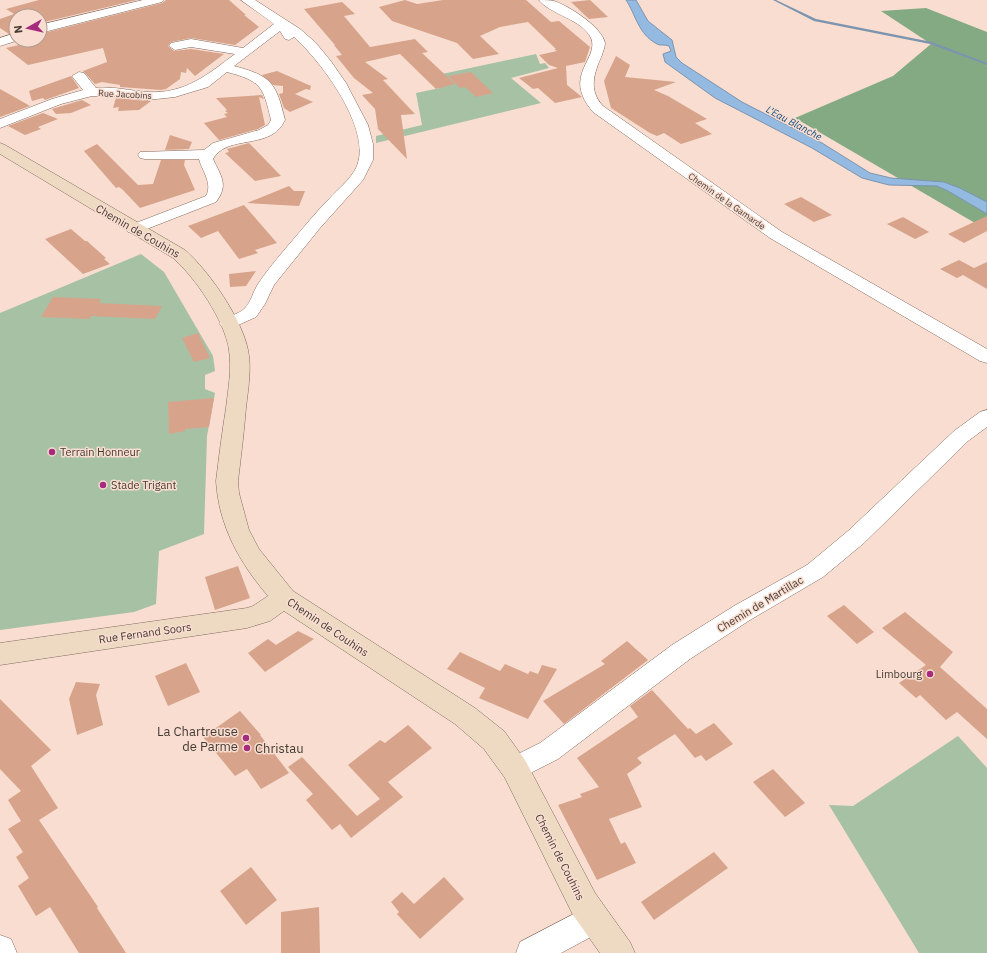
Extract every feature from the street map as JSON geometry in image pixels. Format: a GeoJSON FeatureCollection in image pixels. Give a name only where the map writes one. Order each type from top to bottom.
{"type":"FeatureCollection","features":[{"type":"Feature","properties":{"kind":"street"},"geometry":{"type":"LineString","coordinates":[[48,27],[158,0]]}},
{"type":"Feature","properties":{"kind":"street"},"geometry":{"type":"LineString","coordinates":[[228,323],[245,317],[253,311],[267,283],[326,211],[364,169],[368,147],[352,104],[321,57],[298,32],[282,24],[248,0]]}},
{"type":"Feature","properties":{"kind":"street","name":"Chemin de la Gamarde"},"geometry":{"type":"LineString","coordinates":[[545,0],[575,17],[590,28],[598,39],[599,45],[585,85],[589,100],[598,109],[776,235],[987,356]]}},
{"type":"Feature","properties":{"kind":"street"},"geometry":{"type":"LineString","coordinates":[[282,24],[292,40],[322,77],[340,107],[349,126],[354,152]]}},
{"type":"Feature","properties":{"kind":"street","name":"Rue Jacobins"},"geometry":{"type":"LineString","coordinates":[[0,124],[68,98],[92,92],[149,96],[171,95],[203,84],[282,24]]}},
{"type":"Feature","properties":{"kind":"street"},"geometry":{"type":"LineString","coordinates":[[175,46],[191,43],[245,52]]}},
{"type":"Feature","properties":{"kind":"street"},"geometry":{"type":"LineString","coordinates":[[134,229],[205,202],[214,196],[217,187],[206,159],[208,154],[218,146],[274,128],[278,120],[270,89],[266,84],[253,76],[225,68]]}},
{"type":"Feature","properties":{"kind":"street"},"geometry":{"type":"LineString","coordinates":[[79,76],[92,92]]}},
{"type":"Feature","properties":{"kind":"street","name":"Chemin de Couhins"},"geometry":{"type":"LineString","coordinates":[[0,148],[134,229],[179,254],[193,266],[202,278],[228,323],[238,345],[240,375],[227,481],[230,506],[237,530],[250,555],[265,576],[284,598],[465,716],[494,740],[515,769],[575,888],[593,919],[619,953]]}},
{"type":"Feature","properties":{"kind":"street"},"geometry":{"type":"LineString","coordinates":[[145,155],[208,154]]}},
{"type":"Feature","properties":{"kind":"street"},"geometry":{"type":"LineString","coordinates":[[326,211],[346,171]]}},
{"type":"Feature","properties":{"kind":"street","name":"Chemin de Martillac"},"geometry":{"type":"LineString","coordinates":[[515,769],[549,751],[681,652],[742,613],[816,571],[856,537],[961,436],[987,417]]}},
{"type":"Feature","properties":{"kind":"street","name":"Rue Fernand Soors"},"geometry":{"type":"LineString","coordinates":[[0,654],[247,618],[261,614],[284,598]]}},
{"type":"Feature","properties":{"kind":"street"},"geometry":{"type":"LineString","coordinates":[[531,953],[593,919]]}},
{"type":"Feature","properties":{"kind":"green space"},"geometry":{"type":"Polygon","coordinates":[[[926,8],[987,32],[987,230],[795,118],[893,76],[931,44],[881,11],[926,8]]]}},
{"type":"Feature","properties":{"kind":"green space"},"geometry":{"type":"Polygon","coordinates":[[[536,54],[540,64],[545,63],[549,68],[511,78],[541,103],[376,143],[376,136],[422,125],[416,93],[440,88],[428,77],[536,54]]]}},
{"type":"Feature","properties":{"kind":"green space","name":"Stade Trigant"},"geometry":{"type":"Polygon","coordinates":[[[141,254],[164,272],[213,356],[215,371],[205,375],[205,389],[215,393],[207,436],[204,534],[159,551],[156,604],[134,612],[0,630],[0,313],[141,254]]]}},
{"type":"Feature","properties":{"kind":"green space"},"geometry":{"type":"Polygon","coordinates":[[[958,736],[987,768],[987,953],[919,953],[829,805],[853,806],[958,736]]]}},
{"type":"Feature","properties":{"kind":"water"},"geometry":{"type":"Polygon","coordinates":[[[626,0],[636,0],[648,21],[672,40],[676,57],[682,63],[742,102],[822,143],[870,173],[891,178],[944,182],[960,188],[987,202],[987,214],[937,186],[889,185],[862,178],[812,148],[715,98],[665,62],[663,54],[671,51],[669,46],[658,45],[641,30],[626,0]]]}},
{"type":"Feature","properties":{"kind":"building"},"geometry":{"type":"Polygon","coordinates":[[[39,0],[137,0],[48,21],[48,8],[10,8],[39,0]]]}},
{"type":"Feature","properties":{"kind":"building"},"geometry":{"type":"Polygon","coordinates":[[[166,0],[229,0],[259,27],[235,45],[191,38],[171,42],[168,46],[174,51],[191,49],[224,54],[195,76],[187,68],[186,73],[181,72],[180,79],[166,89],[161,90],[120,87],[120,85],[102,82],[95,84],[83,71],[107,62],[103,48],[28,65],[6,48],[48,48],[48,32],[162,3],[166,0]]]}},
{"type":"Feature","properties":{"kind":"building"},"geometry":{"type":"Polygon","coordinates":[[[405,0],[417,4],[443,0],[526,0],[551,22],[559,21],[590,47],[585,62],[566,66],[567,85],[582,97],[555,103],[538,88],[533,89],[519,78],[558,68],[549,65],[539,55],[557,51],[528,22],[500,27],[480,36],[499,54],[473,59],[457,43],[392,21],[379,7],[405,0]]]}},
{"type":"Feature","properties":{"kind":"building"},"geometry":{"type":"Polygon","coordinates":[[[590,0],[608,17],[589,19],[571,2],[590,0]]]}},
{"type":"Feature","properties":{"kind":"building"},"geometry":{"type":"Polygon","coordinates":[[[342,2],[355,14],[344,16],[370,47],[415,39],[428,52],[422,53],[455,84],[436,89],[400,54],[365,62],[388,79],[383,80],[415,114],[401,115],[407,159],[378,129],[375,109],[362,95],[373,93],[354,78],[336,56],[342,55],[335,45],[304,9],[342,2]]]}},
{"type":"Feature","properties":{"kind":"building"},"geometry":{"type":"Polygon","coordinates":[[[8,16],[8,33],[0,28],[0,19],[8,16]]]}},
{"type":"Feature","properties":{"kind":"building"},"geometry":{"type":"Polygon","coordinates":[[[616,56],[630,65],[625,77],[676,82],[654,90],[668,96],[707,119],[695,123],[712,134],[681,144],[664,133],[657,136],[650,133],[611,108],[604,81],[616,56]]]}},
{"type":"Feature","properties":{"kind":"building"},"geometry":{"type":"Polygon","coordinates":[[[277,71],[311,86],[310,90],[306,89],[295,94],[313,102],[290,112],[284,108],[279,94],[283,93],[283,86],[273,85],[262,75],[277,71]]]}},
{"type":"Feature","properties":{"kind":"building"},"geometry":{"type":"Polygon","coordinates":[[[471,72],[493,93],[476,97],[465,87],[460,88],[448,76],[471,72]]]}},
{"type":"Feature","properties":{"kind":"building"},"geometry":{"type":"Polygon","coordinates":[[[71,76],[79,88],[45,100],[43,98],[32,101],[29,91],[71,76]]]}},
{"type":"Feature","properties":{"kind":"building"},"geometry":{"type":"Polygon","coordinates":[[[0,89],[16,98],[30,106],[0,117],[0,89]]]}},
{"type":"Feature","properties":{"kind":"building"},"geometry":{"type":"Polygon","coordinates":[[[262,95],[264,99],[259,97],[265,125],[258,129],[219,140],[204,123],[227,117],[224,114],[228,113],[225,111],[227,110],[216,98],[262,95]]]}},
{"type":"Feature","properties":{"kind":"building"},"geometry":{"type":"Polygon","coordinates":[[[116,98],[151,101],[139,110],[118,111],[119,107],[113,108],[116,98]]]}},
{"type":"Feature","properties":{"kind":"building"},"geometry":{"type":"Polygon","coordinates":[[[82,100],[91,105],[71,113],[56,114],[52,109],[82,100]]]}},
{"type":"Feature","properties":{"kind":"building"},"geometry":{"type":"Polygon","coordinates":[[[43,113],[58,119],[38,127],[41,129],[25,135],[8,126],[43,113]]]}},
{"type":"Feature","properties":{"kind":"building"},"geometry":{"type":"Polygon","coordinates":[[[170,135],[192,142],[189,149],[165,150],[170,135]]]}},
{"type":"Feature","properties":{"kind":"building"},"geometry":{"type":"Polygon","coordinates":[[[249,143],[281,176],[255,181],[225,153],[229,152],[227,149],[249,143]]]}},
{"type":"Feature","properties":{"kind":"building"},"geometry":{"type":"Polygon","coordinates":[[[97,144],[138,185],[153,184],[161,160],[185,160],[184,165],[195,190],[140,208],[123,190],[119,187],[116,188],[84,151],[97,144]]]}},
{"type":"Feature","properties":{"kind":"building"},"geometry":{"type":"Polygon","coordinates":[[[289,186],[294,191],[305,191],[299,206],[247,203],[289,186]]]}},
{"type":"Feature","properties":{"kind":"building"},"geometry":{"type":"Polygon","coordinates":[[[801,197],[832,215],[814,222],[784,204],[801,197]]]}},
{"type":"Feature","properties":{"kind":"building"},"geometry":{"type":"Polygon","coordinates":[[[244,205],[277,243],[255,250],[258,253],[239,259],[218,231],[201,238],[188,226],[244,205]]]}},
{"type":"Feature","properties":{"kind":"building"},"geometry":{"type":"Polygon","coordinates":[[[987,216],[987,231],[964,243],[948,234],[987,216]]]}},
{"type":"Feature","properties":{"kind":"building"},"geometry":{"type":"Polygon","coordinates":[[[903,217],[929,232],[915,239],[887,224],[903,217]]]}},
{"type":"Feature","properties":{"kind":"building"},"geometry":{"type":"Polygon","coordinates":[[[71,229],[106,258],[104,259],[110,264],[83,274],[45,239],[71,229]]]}},
{"type":"Feature","properties":{"kind":"building"},"geometry":{"type":"Polygon","coordinates":[[[959,260],[974,268],[987,262],[987,289],[963,275],[957,278],[940,269],[959,260]]]}},
{"type":"Feature","properties":{"kind":"building"},"geometry":{"type":"Polygon","coordinates":[[[256,271],[246,286],[230,287],[229,274],[256,271]]]}},
{"type":"Feature","properties":{"kind":"building"},"geometry":{"type":"Polygon","coordinates":[[[53,297],[101,299],[99,303],[162,306],[155,319],[91,316],[90,319],[41,317],[53,297]]]}},
{"type":"Feature","properties":{"kind":"building"},"geometry":{"type":"Polygon","coordinates":[[[198,333],[210,358],[194,362],[182,338],[198,333]]]}},
{"type":"Feature","properties":{"kind":"building"},"geometry":{"type":"Polygon","coordinates":[[[214,398],[209,427],[185,429],[185,431],[169,434],[168,402],[214,398]]]}},
{"type":"Feature","properties":{"kind":"building"},"geometry":{"type":"Polygon","coordinates":[[[238,566],[250,598],[215,610],[205,577],[238,566]]]}},
{"type":"Feature","properties":{"kind":"building"},"geometry":{"type":"Polygon","coordinates":[[[844,605],[874,632],[857,644],[827,616],[844,605]]]}},
{"type":"Feature","properties":{"kind":"building","name":"Limbourg"},"geometry":{"type":"Polygon","coordinates":[[[905,612],[953,652],[940,667],[987,709],[987,739],[957,712],[946,720],[920,695],[916,698],[899,683],[926,665],[882,628],[905,612]]]}},
{"type":"Feature","properties":{"kind":"building"},"geometry":{"type":"Polygon","coordinates":[[[298,631],[314,639],[265,672],[248,653],[268,639],[276,645],[298,631]]]}},
{"type":"Feature","properties":{"kind":"building"},"geometry":{"type":"Polygon","coordinates":[[[627,641],[648,660],[564,724],[543,701],[605,664],[601,661],[627,641]]]}},
{"type":"Feature","properties":{"kind":"building"},"geometry":{"type":"Polygon","coordinates":[[[460,652],[500,671],[505,664],[528,674],[530,671],[538,674],[542,665],[557,669],[528,719],[479,698],[485,688],[447,669],[460,652]]]}},
{"type":"Feature","properties":{"kind":"building"},"geometry":{"type":"Polygon","coordinates":[[[186,663],[200,692],[168,706],[155,676],[186,663]]]}},
{"type":"Feature","properties":{"kind":"building"},"geometry":{"type":"Polygon","coordinates":[[[76,682],[100,684],[96,695],[103,725],[77,735],[69,699],[76,682]]]}},
{"type":"Feature","properties":{"kind":"building"},"geometry":{"type":"Polygon","coordinates":[[[652,690],[688,729],[690,728],[696,734],[714,723],[733,744],[706,761],[701,755],[695,758],[675,734],[637,758],[642,763],[627,774],[642,807],[609,819],[621,844],[625,842],[636,863],[597,880],[558,805],[582,797],[580,794],[599,787],[577,758],[638,717],[630,706],[652,690]]]}},
{"type":"Feature","properties":{"kind":"building"},"geometry":{"type":"Polygon","coordinates":[[[0,699],[51,750],[31,766],[58,808],[39,820],[98,907],[97,908],[126,953],[79,953],[50,907],[36,916],[18,886],[29,878],[16,857],[23,852],[8,829],[21,821],[8,800],[21,791],[0,769],[0,699]]]}},
{"type":"Feature","properties":{"kind":"building","name":"Christau"},"geometry":{"type":"Polygon","coordinates":[[[240,711],[261,735],[289,773],[261,789],[247,769],[235,776],[203,737],[240,711]]]}},
{"type":"Feature","properties":{"kind":"building"},"geometry":{"type":"Polygon","coordinates":[[[408,725],[432,748],[388,782],[403,797],[351,838],[340,824],[332,830],[306,800],[313,794],[288,767],[302,757],[357,816],[380,799],[348,765],[380,740],[385,743],[408,725]]]}},
{"type":"Feature","properties":{"kind":"building"},"geometry":{"type":"Polygon","coordinates":[[[773,769],[805,803],[785,817],[753,782],[773,769]]]}},
{"type":"Feature","properties":{"kind":"building"},"geometry":{"type":"Polygon","coordinates":[[[714,852],[728,868],[654,920],[641,902],[714,852]]]}},
{"type":"Feature","properties":{"kind":"building"},"geometry":{"type":"Polygon","coordinates":[[[251,867],[277,900],[246,925],[220,891],[251,867]]]}},
{"type":"Feature","properties":{"kind":"building"},"geometry":{"type":"Polygon","coordinates":[[[444,877],[464,899],[420,939],[397,914],[399,912],[391,902],[402,892],[414,904],[444,877]]]}},
{"type":"Feature","properties":{"kind":"building"},"geometry":{"type":"Polygon","coordinates":[[[319,907],[320,953],[281,953],[281,912],[319,907]]]}},
{"type":"Feature","properties":{"kind":"waterway","name":"L'Eau Blanche"},"geometry":{"type":"LineString","coordinates":[[774,0],[815,20],[931,43],[987,64]]}},
{"type":"Feature","properties":{"kind":"place","name":"Terrain Honneur"},"geometry":{"type":"Point","coordinates":[52,452]}},
{"type":"Feature","properties":{"kind":"place","name":"Stade Trigant"},"geometry":{"type":"Point","coordinates":[103,485]}},
{"type":"Feature","properties":{"kind":"place","name":"Limbourg"},"geometry":{"type":"Point","coordinates":[930,674]}},
{"type":"Feature","properties":{"kind":"place","name":"La Chartreuse de Parme"},"geometry":{"type":"Point","coordinates":[246,738]}},
{"type":"Feature","properties":{"kind":"place","name":"Christau"},"geometry":{"type":"Point","coordinates":[247,748]}}]}
